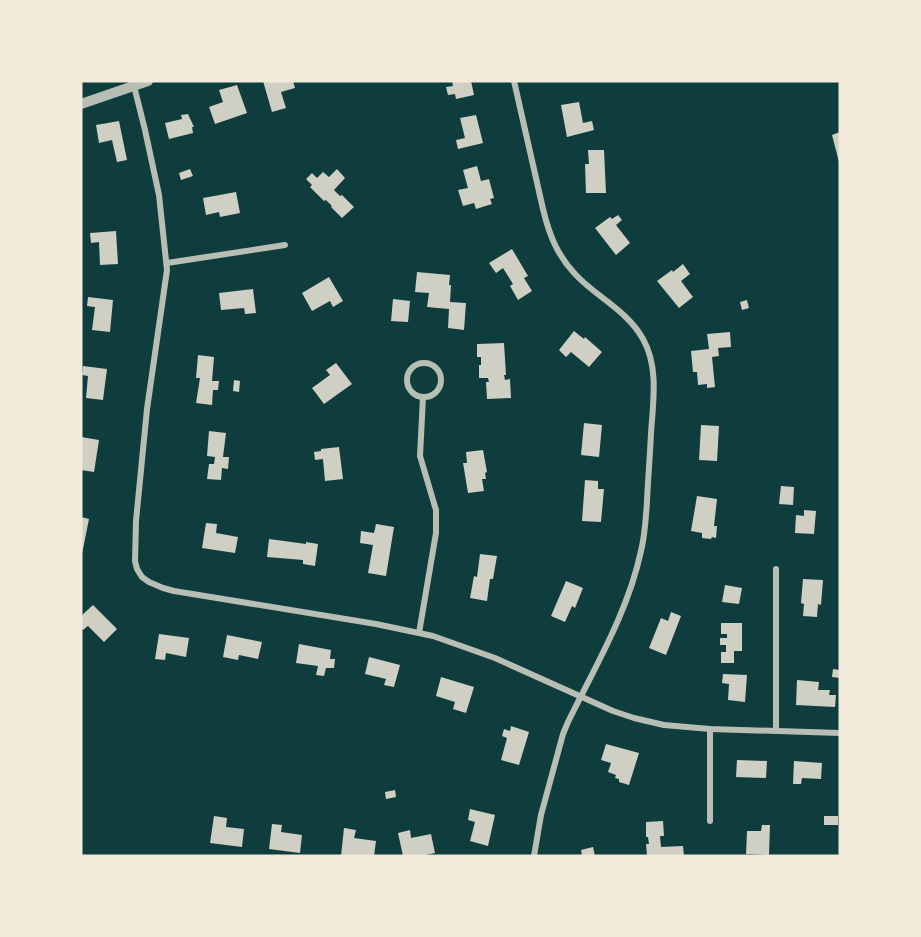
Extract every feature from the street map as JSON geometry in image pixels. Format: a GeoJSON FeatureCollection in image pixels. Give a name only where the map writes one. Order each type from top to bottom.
{"type":"FeatureCollection","features":[{"type":"Feature","properties":{"kind":"street"},"geometry":{"type":"LineString","coordinates":[[81,104],[148,81]]}},
{"type":"Feature","properties":{"kind":"street"},"geometry":{"type":"LineString","coordinates":[[514,81],[552,241],[575,274],[616,308],[639,332],[650,354],[654,400],[642,548],[621,613],[568,722],[541,815],[534,856]]}},
{"type":"Feature","properties":{"kind":"street"},"geometry":{"type":"LineString","coordinates":[[134,86],[159,195],[167,263],[165,295],[147,409],[136,521],[135,561],[142,577],[154,585],[174,591],[419,633],[442,639],[495,658],[623,714],[653,722],[710,729],[840,734]]}},
{"type":"Feature","properties":{"kind":"street"},"geometry":{"type":"LineString","coordinates":[[167,263],[285,245]]}},
{"type":"Feature","properties":{"kind":"street"},"geometry":{"type":"LineString","coordinates":[[426,362],[439,370],[442,383],[434,395],[423,397],[411,391],[407,378],[413,366],[426,362]]}},
{"type":"Feature","properties":{"kind":"street"},"geometry":{"type":"LineString","coordinates":[[419,633],[437,518],[420,456],[423,397]]}},
{"type":"Feature","properties":{"kind":"street"},"geometry":{"type":"LineString","coordinates":[[776,731],[777,569]]}},
{"type":"Feature","properties":{"kind":"street"},"geometry":{"type":"LineString","coordinates":[[710,729],[710,821]]}},
{"type":"Feature","properties":{"kind":"building"},"geometry":{"type":"Polygon","coordinates":[[[263,81],[293,81],[295,88],[281,92],[286,108],[272,112],[263,81]]]}},
{"type":"Feature","properties":{"kind":"building"},"geometry":{"type":"Polygon","coordinates":[[[452,81],[471,81],[474,95],[456,99],[455,94],[448,95],[446,87],[453,86],[452,81]]]}},
{"type":"Feature","properties":{"kind":"building"},"geometry":{"type":"Polygon","coordinates":[[[237,85],[247,113],[215,124],[209,107],[223,102],[219,90],[237,85]]]}},
{"type":"Feature","properties":{"kind":"building"},"geometry":{"type":"Polygon","coordinates":[[[579,102],[583,123],[592,121],[594,130],[567,137],[561,105],[579,102]]]}},
{"type":"Feature","properties":{"kind":"building"},"geometry":{"type":"Polygon","coordinates":[[[188,114],[194,127],[192,127],[193,133],[169,139],[165,123],[182,119],[181,115],[188,114]]]}},
{"type":"Feature","properties":{"kind":"building"},"geometry":{"type":"Polygon","coordinates":[[[476,115],[483,143],[458,149],[456,140],[465,138],[460,118],[476,115]]]}},
{"type":"Feature","properties":{"kind":"building"},"geometry":{"type":"Polygon","coordinates":[[[119,121],[127,160],[117,162],[112,140],[99,143],[96,125],[119,121]]]}},
{"type":"Feature","properties":{"kind":"building"},"geometry":{"type":"Polygon","coordinates":[[[840,132],[840,162],[839,162],[832,135],[840,132]]]}},
{"type":"Feature","properties":{"kind":"building"},"geometry":{"type":"Polygon","coordinates":[[[588,150],[604,150],[606,193],[586,193],[585,164],[589,164],[588,150]]]}},
{"type":"Feature","properties":{"kind":"building"},"geometry":{"type":"Polygon","coordinates":[[[477,166],[481,181],[489,179],[494,198],[490,199],[492,204],[476,209],[474,203],[463,206],[458,190],[468,188],[463,170],[477,166]]]}},
{"type":"Feature","properties":{"kind":"building"},"geometry":{"type":"Polygon","coordinates":[[[190,169],[193,176],[181,180],[179,173],[190,169]]]}},
{"type":"Feature","properties":{"kind":"building"},"geometry":{"type":"Polygon","coordinates":[[[337,169],[345,178],[334,190],[354,207],[342,218],[310,187],[312,185],[306,179],[312,173],[317,178],[323,172],[329,177],[337,169]]]}},
{"type":"Feature","properties":{"kind":"building"},"geometry":{"type":"Polygon","coordinates":[[[236,192],[240,213],[220,217],[219,212],[206,215],[203,198],[236,192]]]}},
{"type":"Feature","properties":{"kind":"building"},"geometry":{"type":"Polygon","coordinates":[[[618,215],[622,220],[616,225],[630,243],[616,255],[595,228],[610,217],[612,219],[618,215]]]}},
{"type":"Feature","properties":{"kind":"building"},"geometry":{"type":"Polygon","coordinates":[[[116,231],[118,264],[100,265],[99,242],[91,243],[90,233],[116,231]]]}},
{"type":"Feature","properties":{"kind":"building"},"geometry":{"type":"Polygon","coordinates":[[[512,249],[528,276],[524,278],[532,291],[518,300],[510,286],[513,284],[503,268],[496,273],[489,263],[512,249]]]}},
{"type":"Feature","properties":{"kind":"building"},"geometry":{"type":"Polygon","coordinates":[[[683,264],[690,274],[681,281],[693,297],[679,308],[657,281],[683,264]]]}},
{"type":"Feature","properties":{"kind":"building"},"geometry":{"type":"Polygon","coordinates":[[[417,272],[450,275],[450,302],[466,303],[464,330],[448,328],[449,309],[427,307],[429,293],[415,292],[417,272]]]}},
{"type":"Feature","properties":{"kind":"building"},"geometry":{"type":"Polygon","coordinates":[[[329,277],[343,301],[333,307],[330,301],[312,311],[302,293],[329,277]]]}},
{"type":"Feature","properties":{"kind":"building"},"geometry":{"type":"Polygon","coordinates":[[[253,289],[256,313],[245,314],[244,308],[221,310],[219,293],[253,289]]]}},
{"type":"Feature","properties":{"kind":"building"},"geometry":{"type":"Polygon","coordinates":[[[88,297],[113,300],[110,332],[92,330],[95,307],[87,306],[88,297]]]}},
{"type":"Feature","properties":{"kind":"building"},"geometry":{"type":"Polygon","coordinates":[[[393,299],[410,301],[408,322],[391,321],[393,299]]]}},
{"type":"Feature","properties":{"kind":"building"},"geometry":{"type":"Polygon","coordinates":[[[747,300],[749,308],[742,310],[740,302],[747,300]]]}},
{"type":"Feature","properties":{"kind":"building"},"geometry":{"type":"Polygon","coordinates":[[[574,331],[584,339],[585,337],[602,352],[589,367],[571,352],[566,357],[559,350],[574,331]]]}},
{"type":"Feature","properties":{"kind":"building"},"geometry":{"type":"Polygon","coordinates":[[[730,332],[731,347],[718,348],[719,356],[712,357],[715,387],[707,388],[707,384],[698,385],[697,372],[693,372],[691,351],[709,349],[707,334],[730,332]]]}},
{"type":"Feature","properties":{"kind":"building"},"geometry":{"type":"Polygon","coordinates":[[[504,343],[506,375],[504,375],[505,380],[510,379],[511,398],[487,399],[486,382],[489,382],[488,378],[479,378],[481,357],[477,357],[477,344],[504,343]]]}},
{"type":"Feature","properties":{"kind":"building"},"geometry":{"type":"Polygon","coordinates":[[[198,355],[214,357],[212,381],[219,381],[218,390],[213,390],[212,405],[196,403],[200,378],[196,378],[198,355]]]}},
{"type":"Feature","properties":{"kind":"building"},"geometry":{"type":"Polygon","coordinates":[[[336,363],[352,384],[324,404],[312,388],[330,375],[326,370],[336,363]]]}},
{"type":"Feature","properties":{"kind":"building"},"geometry":{"type":"Polygon","coordinates":[[[83,366],[107,369],[103,400],[86,398],[88,376],[82,375],[83,366]]]}},
{"type":"Feature","properties":{"kind":"building"},"geometry":{"type":"Polygon","coordinates":[[[234,380],[240,381],[239,392],[233,391],[234,380]]]}},
{"type":"Feature","properties":{"kind":"building"},"geometry":{"type":"Polygon","coordinates":[[[584,423],[602,425],[599,457],[581,455],[584,423]]]}},
{"type":"Feature","properties":{"kind":"building"},"geometry":{"type":"Polygon","coordinates":[[[701,425],[719,426],[717,461],[699,460],[701,425]]]}},
{"type":"Feature","properties":{"kind":"building"},"geometry":{"type":"Polygon","coordinates":[[[209,431],[226,433],[223,457],[229,457],[228,469],[222,468],[221,480],[207,479],[209,464],[214,464],[215,457],[207,456],[209,431]]]}},
{"type":"Feature","properties":{"kind":"building"},"geometry":{"type":"Polygon","coordinates":[[[81,437],[99,440],[94,472],[81,470],[81,437]]]}},
{"type":"Feature","properties":{"kind":"building"},"geometry":{"type":"Polygon","coordinates":[[[339,447],[343,479],[325,481],[323,459],[315,460],[314,452],[339,447]]]}},
{"type":"Feature","properties":{"kind":"building"},"geometry":{"type":"Polygon","coordinates":[[[483,450],[487,472],[485,473],[486,479],[482,479],[484,491],[468,493],[463,463],[467,463],[466,452],[483,450]]]}},
{"type":"Feature","properties":{"kind":"building"},"geometry":{"type":"Polygon","coordinates":[[[585,480],[598,481],[598,489],[604,489],[601,522],[582,521],[585,480]]]}},
{"type":"Feature","properties":{"kind":"building"},"geometry":{"type":"Polygon","coordinates":[[[781,486],[794,487],[793,505],[779,504],[781,486]]]}},
{"type":"Feature","properties":{"kind":"building"},"geometry":{"type":"Polygon","coordinates":[[[697,496],[717,499],[714,526],[717,526],[716,538],[702,538],[702,533],[691,531],[697,496]]]}},
{"type":"Feature","properties":{"kind":"building"},"geometry":{"type":"Polygon","coordinates":[[[804,510],[816,511],[814,534],[795,533],[796,515],[804,516],[804,510]]]}},
{"type":"Feature","properties":{"kind":"building"},"geometry":{"type":"Polygon","coordinates":[[[81,517],[89,519],[82,554],[81,554],[81,517]]]}},
{"type":"Feature","properties":{"kind":"building"},"geometry":{"type":"Polygon","coordinates":[[[206,523],[217,524],[216,533],[238,537],[235,553],[202,548],[206,523]]]}},
{"type":"Feature","properties":{"kind":"building"},"geometry":{"type":"Polygon","coordinates":[[[376,524],[394,527],[386,576],[368,573],[373,545],[360,543],[361,531],[374,533],[376,524]]]}},
{"type":"Feature","properties":{"kind":"building"},"geometry":{"type":"Polygon","coordinates":[[[269,539],[318,544],[315,566],[303,564],[303,560],[267,557],[269,539]]]}},
{"type":"Feature","properties":{"kind":"building"},"geometry":{"type":"Polygon","coordinates":[[[480,554],[497,556],[493,579],[490,579],[487,601],[470,598],[474,576],[477,577],[480,554]]]}},
{"type":"Feature","properties":{"kind":"building"},"geometry":{"type":"Polygon","coordinates":[[[803,579],[823,580],[821,605],[818,604],[817,617],[803,616],[804,604],[801,603],[803,579]]]}},
{"type":"Feature","properties":{"kind":"building"},"geometry":{"type":"Polygon","coordinates":[[[566,581],[583,588],[575,608],[572,606],[565,622],[551,616],[566,581]]]}},
{"type":"Feature","properties":{"kind":"building"},"geometry":{"type":"Polygon","coordinates":[[[725,585],[742,588],[739,604],[722,602],[725,585]]]}},
{"type":"Feature","properties":{"kind":"building"},"geometry":{"type":"Polygon","coordinates":[[[93,605],[117,629],[104,642],[88,626],[83,630],[81,628],[81,616],[93,605]]]}},
{"type":"Feature","properties":{"kind":"building"},"geometry":{"type":"Polygon","coordinates":[[[671,612],[681,616],[666,655],[649,648],[661,618],[668,621],[671,612]]]}},
{"type":"Feature","properties":{"kind":"building"},"geometry":{"type":"Polygon","coordinates":[[[721,623],[742,623],[742,651],[734,651],[734,663],[721,663],[721,652],[726,652],[726,645],[720,645],[720,638],[727,638],[727,634],[721,634],[721,623]]]}},
{"type":"Feature","properties":{"kind":"building"},"geometry":{"type":"Polygon","coordinates":[[[159,634],[189,638],[186,657],[166,653],[165,660],[155,659],[159,634]]]}},
{"type":"Feature","properties":{"kind":"building"},"geometry":{"type":"Polygon","coordinates":[[[227,635],[262,642],[258,659],[239,655],[238,660],[223,657],[227,635]]]}},
{"type":"Feature","properties":{"kind":"building"},"geometry":{"type":"Polygon","coordinates":[[[299,644],[331,650],[330,659],[335,659],[334,668],[326,668],[324,676],[316,675],[318,666],[296,663],[299,644]]]}},
{"type":"Feature","properties":{"kind":"building"},"geometry":{"type":"Polygon","coordinates":[[[369,657],[400,665],[394,687],[384,685],[386,679],[365,674],[369,657]]]}},
{"type":"Feature","properties":{"kind":"building"},"geometry":{"type":"Polygon","coordinates":[[[833,669],[840,670],[840,678],[832,677],[833,669]]]}},
{"type":"Feature","properties":{"kind":"building"},"geometry":{"type":"Polygon","coordinates":[[[723,674],[747,675],[745,702],[728,700],[729,684],[722,683],[723,674]]]}},
{"type":"Feature","properties":{"kind":"building"},"geometry":{"type":"Polygon","coordinates":[[[441,677],[474,687],[466,713],[453,709],[455,702],[436,696],[441,677]]]}},
{"type":"Feature","properties":{"kind":"building"},"geometry":{"type":"Polygon","coordinates":[[[797,680],[819,682],[818,690],[830,690],[829,695],[836,695],[835,707],[796,705],[797,680]]]}},
{"type":"Feature","properties":{"kind":"building"},"geometry":{"type":"Polygon","coordinates":[[[511,726],[529,732],[519,765],[501,760],[507,738],[502,736],[504,729],[510,731],[511,726]]]}},
{"type":"Feature","properties":{"kind":"building"},"geometry":{"type":"Polygon","coordinates":[[[606,744],[639,753],[629,785],[619,782],[619,779],[615,778],[616,775],[608,772],[611,763],[601,760],[606,744]]]}},
{"type":"Feature","properties":{"kind":"building"},"geometry":{"type":"Polygon","coordinates":[[[737,760],[767,761],[766,778],[736,777],[737,760]]]}},
{"type":"Feature","properties":{"kind":"building"},"geometry":{"type":"Polygon","coordinates":[[[794,761],[822,763],[821,779],[802,778],[801,784],[793,784],[794,761]]]}},
{"type":"Feature","properties":{"kind":"building"},"geometry":{"type":"Polygon","coordinates":[[[395,790],[396,797],[386,799],[385,792],[395,790]]]}},
{"type":"Feature","properties":{"kind":"building"},"geometry":{"type":"Polygon","coordinates":[[[470,809],[495,815],[488,846],[470,841],[475,822],[468,820],[470,809]]]}},
{"type":"Feature","properties":{"kind":"building"},"geometry":{"type":"Polygon","coordinates":[[[214,816],[227,818],[226,827],[244,829],[242,847],[210,843],[214,816]]]}},
{"type":"Feature","properties":{"kind":"building"},"geometry":{"type":"Polygon","coordinates":[[[824,816],[838,816],[838,825],[824,825],[824,816]]]}},
{"type":"Feature","properties":{"kind":"building"},"geometry":{"type":"Polygon","coordinates":[[[663,821],[664,836],[660,836],[661,847],[683,846],[684,856],[647,856],[646,844],[649,844],[648,837],[646,837],[646,822],[663,821]]]}},
{"type":"Feature","properties":{"kind":"building"},"geometry":{"type":"Polygon","coordinates":[[[272,824],[282,825],[281,832],[302,835],[300,853],[269,849],[272,824]]]}},
{"type":"Feature","properties":{"kind":"building"},"geometry":{"type":"Polygon","coordinates":[[[762,825],[770,825],[769,855],[746,854],[747,831],[761,831],[762,825]]]}},
{"type":"Feature","properties":{"kind":"building"},"geometry":{"type":"Polygon","coordinates":[[[344,828],[356,830],[354,838],[376,841],[374,856],[341,856],[344,828]]]}},
{"type":"Feature","properties":{"kind":"building"},"geometry":{"type":"Polygon","coordinates":[[[410,830],[411,838],[431,834],[435,853],[403,856],[398,833],[410,830]]]}},
{"type":"Feature","properties":{"kind":"building"},"geometry":{"type":"Polygon","coordinates":[[[593,847],[595,856],[582,856],[581,850],[593,847]]]}}]}
